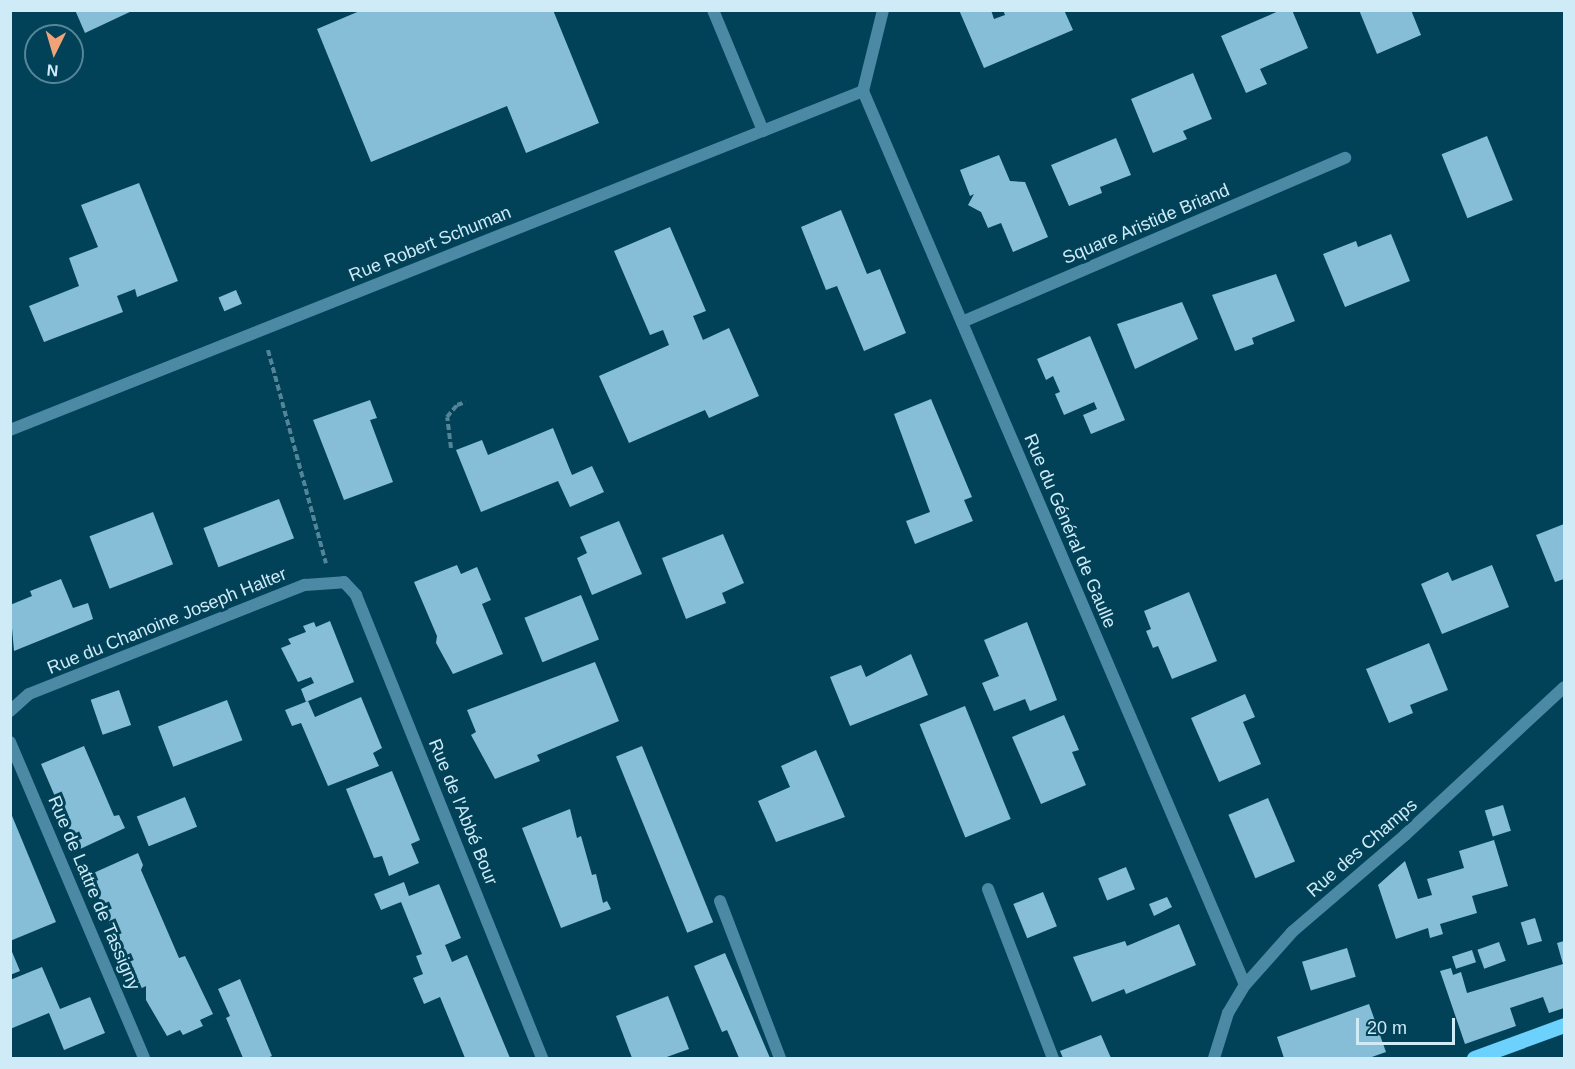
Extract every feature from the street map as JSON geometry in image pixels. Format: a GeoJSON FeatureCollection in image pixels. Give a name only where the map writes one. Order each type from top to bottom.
{"type":"FeatureCollection","features":[{"type":"Feature","properties":{"kind":"main road"},"geometry":{"type":"LineString","coordinates":[[1474,1059],[1564,1024]]}},
{"type":"Feature","properties":{"kind":"street"},"geometry":{"type":"LineString","coordinates":[[712,10],[764,131]]}},
{"type":"Feature","properties":{"kind":"street"},"geometry":{"type":"LineString","coordinates":[[862,91],[883,10]]}},
{"type":"Feature","properties":{"kind":"street","name":"Rue Robert Schuman"},"geometry":{"type":"LineString","coordinates":[[10,430],[862,91]]}},
{"type":"Feature","properties":{"kind":"street","name":"Rue du Général de Gaulle"},"geometry":{"type":"LineString","coordinates":[[862,91],[1245,985]]}},
{"type":"Feature","properties":{"kind":"street","name":"Square Aristide Briand"},"geometry":{"type":"LineString","coordinates":[[962,322],[1345,158]]}},
{"type":"Feature","properties":{"kind":"street","name":"Rue du Chanoine Joseph Halter"},"geometry":{"type":"LineString","coordinates":[[10,711],[29,694],[305,585],[330,581],[344,582]]}},
{"type":"Feature","properties":{"kind":"street","name":"Rue de l'Abbé Bour"},"geometry":{"type":"LineString","coordinates":[[344,582],[356,595],[542,1059]]}},
{"type":"Feature","properties":{"kind":"street","name":"Rue des Champs"},"geometry":{"type":"LineString","coordinates":[[1214,1059],[1228,1013],[1245,985],[1292,932],[1414,827],[1564,687]]}},
{"type":"Feature","properties":{"kind":"street","name":"Rue de Lattre de Tassigny"},"geometry":{"type":"LineString","coordinates":[[10,742],[144,1059]]}},
{"type":"Feature","properties":{"kind":"street"},"geometry":{"type":"LineString","coordinates":[[988,889],[1053,1059]]}},
{"type":"Feature","properties":{"kind":"street"},"geometry":{"type":"LineString","coordinates":[[720,901],[780,1059]]}},
{"type":"Feature","properties":{"kind":"path"},"geometry":{"type":"LineString","coordinates":[[263,330],[330,581]]}},
{"type":"Feature","properties":{"kind":"path"},"geometry":{"type":"LineString","coordinates":[[451,448],[447,417],[457,405],[466,402]]}},
{"type":"Feature","properties":{"kind":"building"},"geometry":{"type":"Polygon","coordinates":[[[75,10],[134,10],[85,33],[84,24],[81,24],[75,10]]]}},
{"type":"Feature","properties":{"kind":"building"},"geometry":{"type":"Polygon","coordinates":[[[362,10],[553,10],[599,123],[526,153],[507,106],[371,162],[317,29],[362,10]]]}},
{"type":"Feature","properties":{"kind":"building"},"geometry":{"type":"Polygon","coordinates":[[[959,10],[991,10],[994,19],[1005,15],[1003,10],[1064,10],[1073,30],[984,68],[959,10]]]}},
{"type":"Feature","properties":{"kind":"building"},"geometry":{"type":"Polygon","coordinates":[[[1281,10],[1292,10],[1308,48],[1260,69],[1267,84],[1246,93],[1221,36],[1281,10]]]}},
{"type":"Feature","properties":{"kind":"building"},"geometry":{"type":"Polygon","coordinates":[[[1359,10],[1411,10],[1421,35],[1377,54],[1359,10]]]}},
{"type":"Feature","properties":{"kind":"building"},"geometry":{"type":"Polygon","coordinates":[[[1193,73],[1212,119],[1183,131],[1187,139],[1153,153],[1131,99],[1193,73]]]}},
{"type":"Feature","properties":{"kind":"building"},"geometry":{"type":"Polygon","coordinates":[[[1487,136],[1513,200],[1467,218],[1442,154],[1487,136]]]}},
{"type":"Feature","properties":{"kind":"building"},"geometry":{"type":"Polygon","coordinates":[[[1116,138],[1131,175],[1100,187],[1102,193],[1069,206],[1051,165],[1116,138]]]}},
{"type":"Feature","properties":{"kind":"building"},"geometry":{"type":"Polygon","coordinates":[[[999,155],[1010,181],[1025,182],[1048,237],[1013,252],[1001,223],[988,228],[981,212],[968,205],[974,194],[970,196],[960,170],[999,155]]]}},
{"type":"Feature","properties":{"kind":"building"},"geometry":{"type":"Polygon","coordinates":[[[139,183],[178,281],[137,297],[135,289],[117,296],[123,312],[44,342],[29,306],[79,286],[69,258],[98,247],[81,205],[139,183]]]}},
{"type":"Feature","properties":{"kind":"building"},"geometry":{"type":"Polygon","coordinates":[[[841,210],[867,274],[880,269],[906,333],[864,351],[837,286],[826,290],[801,227],[841,210]]]}},
{"type":"Feature","properties":{"kind":"building"},"geometry":{"type":"Polygon","coordinates":[[[670,227],[706,311],[693,316],[703,340],[729,328],[759,396],[709,418],[705,410],[629,443],[599,376],[669,345],[663,330],[650,335],[614,251],[670,227]]]}},
{"type":"Feature","properties":{"kind":"building"},"geometry":{"type":"Polygon","coordinates":[[[1391,234],[1410,281],[1345,307],[1323,254],[1356,241],[1358,247],[1391,234]]]}},
{"type":"Feature","properties":{"kind":"building"},"geometry":{"type":"Polygon","coordinates":[[[1276,274],[1295,321],[1252,338],[1254,344],[1235,351],[1212,295],[1276,274]]]}},
{"type":"Feature","properties":{"kind":"building"},"geometry":{"type":"Polygon","coordinates":[[[236,290],[242,304],[224,311],[219,297],[236,290]]]}},
{"type":"Feature","properties":{"kind":"building"},"geometry":{"type":"Polygon","coordinates":[[[1182,302],[1198,339],[1135,369],[1117,324],[1182,302]]]}},
{"type":"Feature","properties":{"kind":"building"},"geometry":{"type":"Polygon","coordinates":[[[1090,336],[1125,420],[1091,434],[1083,415],[1097,409],[1094,402],[1064,415],[1055,394],[1060,392],[1053,376],[1046,380],[1037,359],[1090,336]]]}},
{"type":"Feature","properties":{"kind":"building"},"geometry":{"type":"Polygon","coordinates":[[[931,399],[972,497],[964,500],[973,521],[915,544],[906,521],[930,512],[894,414],[931,399]]]}},
{"type":"Feature","properties":{"kind":"building"},"geometry":{"type":"Polygon","coordinates":[[[370,400],[377,418],[370,420],[393,482],[344,500],[313,420],[370,400]]]}},
{"type":"Feature","properties":{"kind":"building"},"geometry":{"type":"Polygon","coordinates":[[[553,428],[572,475],[592,466],[604,492],[570,507],[558,481],[481,512],[456,450],[482,440],[488,455],[553,428]]]}},
{"type":"Feature","properties":{"kind":"building"},"geometry":{"type":"Polygon","coordinates":[[[279,499],[294,538],[218,567],[203,528],[279,499]]]}},
{"type":"Feature","properties":{"kind":"building"},"geometry":{"type":"Polygon","coordinates":[[[153,512],[173,564],[110,589],[90,536],[153,512]]]}},
{"type":"Feature","properties":{"kind":"building"},"geometry":{"type":"Polygon","coordinates":[[[619,521],[642,574],[592,595],[577,558],[587,553],[580,537],[619,521]]]}},
{"type":"Feature","properties":{"kind":"building"},"geometry":{"type":"Polygon","coordinates":[[[1564,524],[1564,579],[1555,582],[1536,535],[1564,524]]]}},
{"type":"Feature","properties":{"kind":"building"},"geometry":{"type":"Polygon","coordinates":[[[723,534],[744,583],[722,593],[726,603],[686,619],[662,558],[723,534]]]}},
{"type":"Feature","properties":{"kind":"building"},"geometry":{"type":"Polygon","coordinates":[[[457,565],[461,574],[477,567],[491,600],[482,604],[503,654],[453,674],[436,643],[437,636],[414,582],[457,565]]]}},
{"type":"Feature","properties":{"kind":"building"},"geometry":{"type":"Polygon","coordinates":[[[1492,565],[1509,607],[1442,634],[1421,584],[1448,572],[1452,581],[1492,565]]]}},
{"type":"Feature","properties":{"kind":"building"},"geometry":{"type":"Polygon","coordinates":[[[61,579],[73,608],[88,603],[93,619],[14,651],[10,605],[32,596],[30,591],[61,579]]]}},
{"type":"Feature","properties":{"kind":"building"},"geometry":{"type":"Polygon","coordinates":[[[1189,592],[1217,661],[1172,679],[1158,646],[1153,648],[1146,631],[1151,629],[1144,611],[1189,592]]]}},
{"type":"Feature","properties":{"kind":"building"},"geometry":{"type":"Polygon","coordinates":[[[581,595],[599,640],[542,662],[524,618],[581,595]]]}},
{"type":"Feature","properties":{"kind":"building"},"geometry":{"type":"Polygon","coordinates":[[[330,621],[354,682],[306,702],[301,689],[314,683],[311,677],[298,682],[281,648],[291,644],[288,639],[306,632],[303,626],[314,622],[316,627],[330,621]]]}},
{"type":"Feature","properties":{"kind":"building"},"geometry":{"type":"Polygon","coordinates":[[[1027,622],[1057,700],[1030,711],[1025,699],[994,711],[982,683],[999,676],[984,640],[1027,622]]]}},
{"type":"Feature","properties":{"kind":"building"},"geometry":{"type":"Polygon","coordinates":[[[1429,643],[1448,690],[1410,705],[1413,713],[1389,723],[1366,669],[1429,643]]]}},
{"type":"Feature","properties":{"kind":"building"},"geometry":{"type":"Polygon","coordinates":[[[911,654],[928,695],[850,726],[830,677],[861,665],[866,677],[911,654]]]}},
{"type":"Feature","properties":{"kind":"building"},"geometry":{"type":"Polygon","coordinates":[[[595,662],[619,721],[537,755],[540,761],[495,779],[471,735],[476,732],[467,710],[595,662]]]}},
{"type":"Feature","properties":{"kind":"building"},"geometry":{"type":"Polygon","coordinates":[[[119,690],[131,725],[103,735],[91,700],[119,690]]]}},
{"type":"Feature","properties":{"kind":"building"},"geometry":{"type":"Polygon","coordinates":[[[1245,694],[1255,717],[1243,722],[1261,764],[1219,782],[1191,718],[1245,694]]]}},
{"type":"Feature","properties":{"kind":"building"},"geometry":{"type":"Polygon","coordinates":[[[361,697],[382,748],[373,753],[379,766],[328,786],[301,723],[292,726],[285,710],[308,701],[315,717],[361,697]]]}},
{"type":"Feature","properties":{"kind":"building"},"geometry":{"type":"Polygon","coordinates":[[[227,700],[242,740],[173,767],[158,727],[227,700]]]}},
{"type":"Feature","properties":{"kind":"building"},"geometry":{"type":"Polygon","coordinates":[[[965,706],[1011,819],[965,837],[920,724],[965,706]]]}},
{"type":"Feature","properties":{"kind":"building"},"geometry":{"type":"Polygon","coordinates":[[[1064,715],[1079,750],[1072,752],[1086,785],[1041,804],[1012,737],[1064,715]]]}},
{"type":"Feature","properties":{"kind":"building"},"geometry":{"type":"Polygon","coordinates":[[[84,746],[114,816],[119,815],[125,828],[78,850],[41,764],[84,746]]]}},
{"type":"Feature","properties":{"kind":"building"},"geometry":{"type":"Polygon","coordinates":[[[642,746],[713,922],[687,933],[616,756],[642,746]]]}},
{"type":"Feature","properties":{"kind":"building"},"geometry":{"type":"Polygon","coordinates":[[[816,750],[845,817],[776,842],[758,801],[790,787],[781,766],[816,750]]]}},
{"type":"Feature","properties":{"kind":"building"},"geometry":{"type":"Polygon","coordinates":[[[392,771],[420,840],[411,844],[419,863],[389,876],[382,856],[374,858],[346,789],[392,771]]]}},
{"type":"Feature","properties":{"kind":"building"},"geometry":{"type":"Polygon","coordinates":[[[185,797],[197,827],[149,846],[137,816],[185,797]]]}},
{"type":"Feature","properties":{"kind":"building"},"geometry":{"type":"Polygon","coordinates":[[[1268,798],[1295,862],[1255,878],[1228,815],[1268,798]]]}},
{"type":"Feature","properties":{"kind":"building"},"geometry":{"type":"Polygon","coordinates":[[[1503,805],[1511,831],[1493,836],[1485,811],[1503,805]]]}},
{"type":"Feature","properties":{"kind":"building"},"geometry":{"type":"Polygon","coordinates":[[[570,809],[577,838],[581,836],[592,875],[596,874],[603,903],[607,901],[611,909],[561,928],[522,828],[570,809]]]}},
{"type":"Feature","properties":{"kind":"building"},"geometry":{"type":"Polygon","coordinates":[[[10,811],[56,922],[10,941],[10,811]]]}},
{"type":"Feature","properties":{"kind":"building"},"geometry":{"type":"Polygon","coordinates":[[[1494,840],[1508,886],[1472,896],[1477,913],[1440,924],[1443,934],[1430,938],[1428,928],[1396,939],[1378,885],[1405,861],[1418,899],[1432,895],[1427,879],[1464,868],[1459,851],[1494,840]]]}},
{"type":"Feature","properties":{"kind":"building"},"geometry":{"type":"Polygon","coordinates":[[[138,853],[143,865],[141,870],[179,958],[185,956],[213,1014],[200,1020],[203,1026],[183,1035],[180,1030],[167,1036],[146,1000],[146,986],[138,990],[89,875],[138,853]]]}},
{"type":"Feature","properties":{"kind":"building"},"geometry":{"type":"Polygon","coordinates":[[[1126,867],[1135,889],[1107,900],[1098,878],[1126,867]]]}},
{"type":"Feature","properties":{"kind":"building"},"geometry":{"type":"Polygon","coordinates":[[[404,882],[409,896],[439,884],[461,938],[445,945],[452,962],[467,955],[510,1058],[465,1058],[440,997],[424,1004],[413,978],[423,974],[416,956],[422,954],[401,902],[381,910],[374,894],[404,882]]]}},
{"type":"Feature","properties":{"kind":"building"},"geometry":{"type":"Polygon","coordinates":[[[1043,892],[1057,926],[1027,938],[1013,904],[1043,892]]]}},
{"type":"Feature","properties":{"kind":"building"},"geometry":{"type":"Polygon","coordinates":[[[1167,897],[1172,907],[1154,916],[1149,904],[1167,897]]]}},
{"type":"Feature","properties":{"kind":"building"},"geometry":{"type":"Polygon","coordinates":[[[1535,918],[1542,941],[1528,945],[1521,922],[1535,918]]]}},
{"type":"Feature","properties":{"kind":"building"},"geometry":{"type":"Polygon","coordinates":[[[1179,924],[1196,965],[1126,994],[1124,989],[1092,1002],[1073,957],[1125,941],[1127,946],[1179,924]]]}},
{"type":"Feature","properties":{"kind":"building"},"geometry":{"type":"Polygon","coordinates":[[[1564,941],[1564,1008],[1549,1013],[1543,997],[1510,1008],[1516,1026],[1465,1044],[1440,971],[1451,968],[1453,975],[1461,972],[1467,993],[1563,964],[1557,943],[1564,941]]]}},
{"type":"Feature","properties":{"kind":"building"},"geometry":{"type":"Polygon","coordinates":[[[1499,942],[1506,961],[1484,969],[1477,950],[1499,942]]]}},
{"type":"Feature","properties":{"kind":"building"},"geometry":{"type":"Polygon","coordinates":[[[10,947],[20,971],[10,975],[10,947]]]}},
{"type":"Feature","properties":{"kind":"building"},"geometry":{"type":"Polygon","coordinates":[[[1347,948],[1356,977],[1311,990],[1302,962],[1347,948]]]}},
{"type":"Feature","properties":{"kind":"building"},"geometry":{"type":"Polygon","coordinates":[[[1472,950],[1476,962],[1456,969],[1452,956],[1472,950]]]}},
{"type":"Feature","properties":{"kind":"building"},"geometry":{"type":"Polygon","coordinates":[[[725,953],[770,1058],[739,1058],[727,1030],[722,1032],[694,966],[725,953]]]}},
{"type":"Feature","properties":{"kind":"building"},"geometry":{"type":"Polygon","coordinates":[[[42,967],[60,1009],[90,997],[105,1033],[64,1050],[49,1013],[10,1029],[10,980],[42,967]]]}},
{"type":"Feature","properties":{"kind":"building"},"geometry":{"type":"Polygon","coordinates":[[[240,979],[272,1056],[267,1058],[243,1058],[226,1018],[230,1016],[218,989],[240,979]]]}},
{"type":"Feature","properties":{"kind":"building"},"geometry":{"type":"Polygon","coordinates":[[[668,996],[689,1049],[664,1058],[632,1058],[616,1016],[668,996]]]}},
{"type":"Feature","properties":{"kind":"building"},"geometry":{"type":"Polygon","coordinates":[[[1369,1004],[1386,1052],[1369,1058],[1284,1058],[1277,1037],[1369,1004]]]}},
{"type":"Feature","properties":{"kind":"building"},"geometry":{"type":"Polygon","coordinates":[[[1101,1035],[1111,1058],[1063,1058],[1060,1051],[1101,1035]]]}}]}
